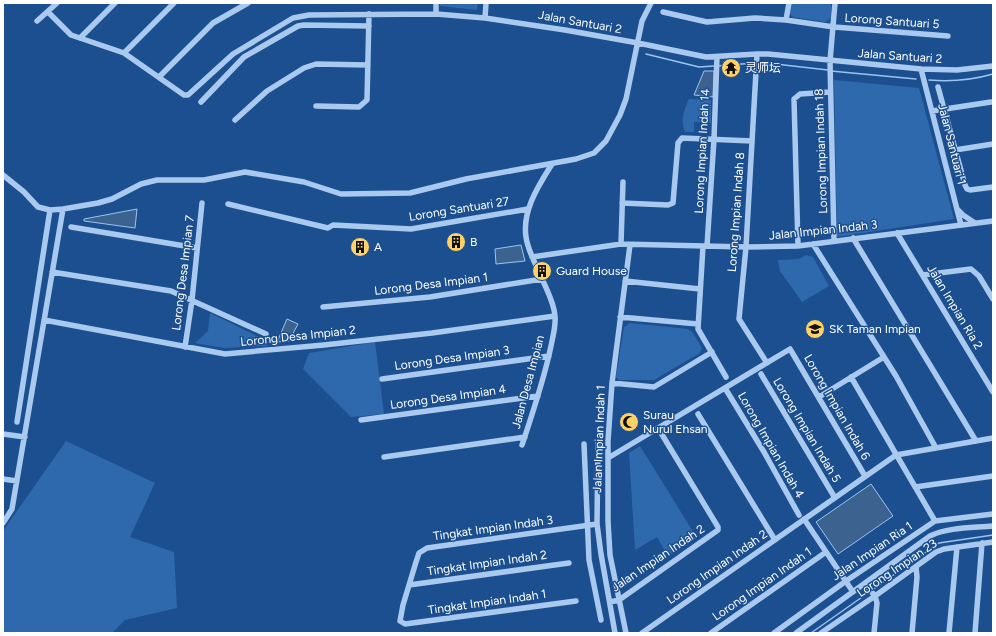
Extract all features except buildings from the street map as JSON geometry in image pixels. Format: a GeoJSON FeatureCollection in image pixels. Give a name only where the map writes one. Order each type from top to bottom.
{"type":"FeatureCollection","features":[{"type":"Feature","properties":{"kind":"street"},"geometry":{"type":"LineString","coordinates":[[37,21],[57,3]]}},
{"type":"Feature","properties":{"kind":"street"},"geometry":{"type":"LineString","coordinates":[[80,38],[115,3]]}},
{"type":"Feature","properties":{"kind":"street"},"geometry":{"type":"LineString","coordinates":[[124,53],[174,3]]}},
{"type":"Feature","properties":{"kind":"street"},"geometry":{"type":"LineString","coordinates":[[48,12],[71,35],[124,53],[159,77],[213,22],[248,3]]}},
{"type":"Feature","properties":{"kind":"street"},"geometry":{"type":"LineString","coordinates":[[436,3],[436,14]]}},
{"type":"Feature","properties":{"kind":"street"},"geometry":{"type":"LineString","coordinates":[[485,18],[486,3]]}},
{"type":"Feature","properties":{"kind":"street"},"geometry":{"type":"LineString","coordinates":[[3,175],[24,192],[38,207],[50,210],[98,203],[112,199],[141,184],[157,180],[204,180],[245,172],[304,182],[341,194],[410,193],[474,178],[576,159],[594,153],[606,141],[620,115],[626,99],[642,21],[651,3]]}},
{"type":"Feature","properties":{"kind":"street"},"geometry":{"type":"LineString","coordinates":[[786,20],[789,3]]}},
{"type":"Feature","properties":{"kind":"street","name":"Lorong Impian Indah 18"},"geometry":{"type":"LineString","coordinates":[[834,241],[830,61],[835,3]]}},
{"type":"Feature","properties":{"kind":"street","name":"Lorong Santuari 5"},"geometry":{"type":"LineString","coordinates":[[663,12],[707,22],[755,18],[786,20],[834,27],[948,36]]}},
{"type":"Feature","properties":{"kind":"street"},"geometry":{"type":"LineString","coordinates":[[316,106],[359,107],[367,100],[369,14]]}},
{"type":"Feature","properties":{"kind":"street","name":"Jalan Santuari 2"},"geometry":{"type":"LineString","coordinates":[[159,77],[184,95],[188,95],[233,54],[293,18],[310,15],[369,14],[436,14],[485,18],[565,30],[717,59],[756,56],[842,62],[922,70],[957,70],[993,66]]}},
{"type":"Feature","properties":{"kind":"street"},"geometry":{"type":"LineString","coordinates":[[201,102],[244,57],[298,26],[369,26]]}},
{"type":"Feature","properties":{"kind":"street"},"geometry":{"type":"LineString","coordinates":[[818,60],[827,56],[831,52],[834,57],[842,62]]}},
{"type":"Feature","properties":{"kind":"street","name":"Lorong Impian Indah 8"},"geometry":{"type":"LineString","coordinates":[[756,56],[746,247],[739,319],[767,363]]}},
{"type":"Feature","properties":{"kind":"street","name":"Lorong Impian Indah 14"},"geometry":{"type":"LineString","coordinates":[[698,324],[714,139],[717,59]]}},
{"type":"Feature","properties":{"kind":"street"},"geometry":{"type":"LineString","coordinates":[[235,120],[267,91],[310,66],[316,64],[368,65]]}},
{"type":"Feature","properties":{"kind":"street","name":"Jalan Santuari 1"},"geometry":{"type":"LineString","coordinates":[[922,70],[961,225]]}},
{"type":"Feature","properties":{"kind":"street"},"geometry":{"type":"LineString","coordinates":[[938,87],[965,186],[967,189],[974,190],[993,187]]}},
{"type":"Feature","properties":{"kind":"street"},"geometry":{"type":"LineString","coordinates":[[798,246],[794,99],[800,94],[830,92]]}},
{"type":"Feature","properties":{"kind":"street"},"geometry":{"type":"LineString","coordinates":[[932,111],[991,102]]}},
{"type":"Feature","properties":{"kind":"street"},"geometry":{"type":"LineString","coordinates":[[622,203],[668,206],[673,203],[678,143],[682,138],[752,141]]}},
{"type":"Feature","properties":{"kind":"street"},"geometry":{"type":"LineString","coordinates":[[955,150],[993,144]]}},
{"type":"Feature","properties":{"kind":"street"},"geometry":{"type":"LineString","coordinates":[[528,209],[540,183],[552,164]]}},
{"type":"Feature","properties":{"kind":"street"},"geometry":{"type":"LineString","coordinates":[[621,244],[623,182]]}},
{"type":"Feature","properties":{"kind":"street","name":"Lorong Desa Impian 7"},"geometry":{"type":"LineString","coordinates":[[185,347],[192,300],[202,203]]}},
{"type":"Feature","properties":{"kind":"street","name":"Lorong Santuari 27"},"geometry":{"type":"LineString","coordinates":[[228,204],[328,228],[334,226],[411,229],[528,209]]}},
{"type":"Feature","properties":{"kind":"street"},"geometry":{"type":"LineString","coordinates":[[3,523],[12,509],[62,209]]}},
{"type":"Feature","properties":{"kind":"street","name":"Jalan Desa Impian"},"geometry":{"type":"LineString","coordinates":[[522,445],[549,356],[555,316],[549,295],[532,257],[526,235],[528,209]]}},
{"type":"Feature","properties":{"kind":"street"},"geometry":{"type":"LineString","coordinates":[[957,209],[975,223]]}},
{"type":"Feature","properties":{"kind":"street"},"geometry":{"type":"LineString","coordinates":[[17,422],[50,210]]}},
{"type":"Feature","properties":{"kind":"street","name":"Jalan Impian Indah 3"},"geometry":{"type":"LineString","coordinates":[[532,257],[621,244],[746,247],[798,246],[993,221]]}},
{"type":"Feature","properties":{"kind":"street"},"geometry":{"type":"LineString","coordinates":[[71,227],[197,248]]}},
{"type":"Feature","properties":{"kind":"street","name":"Jalan Impian Ria 2"},"geometry":{"type":"LineString","coordinates":[[897,233],[993,392]]}},
{"type":"Feature","properties":{"kind":"street"},"geometry":{"type":"LineString","coordinates":[[853,238],[976,441]]}},
{"type":"Feature","properties":{"kind":"street","name":"Jalan Impian Indah 1"},"geometry":{"type":"LineString","coordinates":[[626,633],[610,555],[608,521],[608,441],[612,384],[630,244]]}},
{"type":"Feature","properties":{"kind":"street"},"geometry":{"type":"LineString","coordinates":[[813,244],[884,357],[936,448]]}},
{"type":"Feature","properties":{"kind":"street"},"geometry":{"type":"LineString","coordinates":[[923,275],[970,269],[979,276],[993,299]]}},
{"type":"Feature","properties":{"kind":"street"},"geometry":{"type":"LineString","coordinates":[[52,272],[171,291],[266,334]]}},
{"type":"Feature","properties":{"kind":"street","name":"Lorong Desa Impian 1"},"geometry":{"type":"LineString","coordinates":[[323,307],[430,297],[542,279]]}},
{"type":"Feature","properties":{"kind":"street"},"geometry":{"type":"LineString","coordinates":[[625,281],[700,289]]}},
{"type":"Feature","properties":{"kind":"street","name":"Lorong Desa Impian 2"},"geometry":{"type":"LineString","coordinates":[[44,320],[225,354],[432,333],[555,316]]}},
{"type":"Feature","properties":{"kind":"street"},"geometry":{"type":"LineString","coordinates":[[620,317],[698,324],[698,329],[726,377]]}},
{"type":"Feature","properties":{"kind":"street","name":"Lorong Impian Indah 6"},"geometry":{"type":"LineString","coordinates":[[767,363],[790,349],[865,476]]}},
{"type":"Feature","properties":{"kind":"street"},"geometry":{"type":"LineString","coordinates":[[612,384],[654,386],[712,352]]}},
{"type":"Feature","properties":{"kind":"street","name":"Lorong Desa Impian 3"},"geometry":{"type":"LineString","coordinates":[[382,379],[549,356]]}},
{"type":"Feature","properties":{"kind":"street"},"geometry":{"type":"LineString","coordinates":[[819,397],[884,357]]}},
{"type":"Feature","properties":{"kind":"street"},"geometry":{"type":"LineString","coordinates":[[608,458],[767,363]]}},
{"type":"Feature","properties":{"kind":"street","name":"Lorong Impian Indah 5"},"geometry":{"type":"LineString","coordinates":[[761,374],[835,498]]}},
{"type":"Feature","properties":{"kind":"street"},"geometry":{"type":"LineString","coordinates":[[851,377],[935,521]]}},
{"type":"Feature","properties":{"kind":"street","name":"Lorong Impian Indah 4"},"geometry":{"type":"LineString","coordinates":[[725,388],[764,452],[798,514]]}},
{"type":"Feature","properties":{"kind":"street","name":"Lorong Desa Impian 4"},"geometry":{"type":"LineString","coordinates":[[361,420],[538,396]]}},
{"type":"Feature","properties":{"kind":"street"},"geometry":{"type":"LineString","coordinates":[[698,414],[775,540]]}},
{"type":"Feature","properties":{"kind":"street","name":"Jalan Impian Indah 2"},"geometry":{"type":"LineString","coordinates":[[610,602],[619,600],[718,530],[718,527],[658,428]]}},
{"type":"Feature","properties":{"kind":"street"},"geometry":{"type":"LineString","coordinates":[[3,434],[25,437]]}},
{"type":"Feature","properties":{"kind":"street"},"geometry":{"type":"LineString","coordinates":[[384,458],[525,437]]}},
{"type":"Feature","properties":{"kind":"street"},"geometry":{"type":"LineString","coordinates":[[896,455],[993,438]]}},
{"type":"Feature","properties":{"kind":"street","name":"Jalan Impian Indah 1"},"geometry":{"type":"LineString","coordinates":[[598,442],[597,524],[615,633]]}},
{"type":"Feature","properties":{"kind":"street","name":"Jalan Impian Indah 1"},"geometry":{"type":"LineString","coordinates":[[584,444],[586,526],[589,560],[601,620]]}},
{"type":"Feature","properties":{"kind":"street","name":"Lorong Impian Indah 2"},"geometry":{"type":"LineString","coordinates":[[642,633],[896,455]]}},
{"type":"Feature","properties":{"kind":"street"},"geometry":{"type":"LineString","coordinates":[[915,487],[993,476]]}},
{"type":"Feature","properties":{"kind":"street"},"geometry":{"type":"LineString","coordinates":[[3,479],[17,481]]}},
{"type":"Feature","properties":{"kind":"street","name":"Jalan Impian Ria 1"},"geometry":{"type":"LineString","coordinates":[[774,633],[846,581],[935,521],[993,514]]}},
{"type":"Feature","properties":{"kind":"street"},"geometry":{"type":"LineString","coordinates":[[804,519],[853,592]]}},
{"type":"Feature","properties":{"kind":"street","name":"Tingkat Impian Indah 3"},"geometry":{"type":"LineString","coordinates":[[402,623],[400,621],[403,605],[419,553],[427,548],[597,524]]}},
{"type":"Feature","properties":{"kind":"street","name":"Jalan Impian Ria 1"},"geometry":{"type":"LineString","coordinates":[[796,633],[853,592],[870,590],[930,536],[937,532],[993,526]]}},
{"type":"Feature","properties":{"kind":"street","name":"Lorong Impian 23"},"geometry":{"type":"LineString","coordinates":[[821,633],[870,590],[916,567],[936,552],[944,549],[993,542]]}},
{"type":"Feature","properties":{"kind":"street"},"geometry":{"type":"LineString","coordinates":[[975,633],[982,543]]}},
{"type":"Feature","properties":{"kind":"street"},"geometry":{"type":"LineString","coordinates":[[950,633],[957,547]]}},
{"type":"Feature","properties":{"kind":"street","name":"Lorong Impian Indah 1"},"geometry":{"type":"LineString","coordinates":[[711,633],[826,552]]}},
{"type":"Feature","properties":{"kind":"street","name":"Tingkat Impian Indah 2"},"geometry":{"type":"LineString","coordinates":[[409,585],[569,563]]}},
{"type":"Feature","properties":{"kind":"street"},"geometry":{"type":"LineString","coordinates":[[912,633],[917,577],[916,567]]}},
{"type":"Feature","properties":{"kind":"street"},"geometry":{"type":"LineString","coordinates":[[870,590],[878,603],[874,633]]}},
{"type":"Feature","properties":{"kind":"street","name":"Tingkat Impian Indah 1"},"geometry":{"type":"LineString","coordinates":[[402,623],[405,624],[576,601]]}},
{"type":"Feature","properties":{"kind":"shaded area"},"geometry":{"type":"Polygon","coordinates":[[[440,3],[478,3],[477,10],[440,6],[440,3]]]}},
{"type":"Feature","properties":{"kind":"shaded area"},"geometry":{"type":"Polygon","coordinates":[[[792,3],[831,3],[831,18],[825,22],[793,17],[790,14],[792,3]]]}},
{"type":"Feature","properties":{"kind":"shaded area"},"geometry":{"type":"Polygon","coordinates":[[[704,71],[714,71],[713,97],[694,95],[704,71]]]}},
{"type":"Feature","properties":{"kind":"shaded area"},"geometry":{"type":"Polygon","coordinates":[[[834,80],[919,88],[954,219],[837,237],[834,80]]]}},
{"type":"Feature","properties":{"kind":"shaded area"},"geometry":{"type":"Polygon","coordinates":[[[689,99],[711,100],[711,123],[694,122],[694,132],[685,132],[683,123],[684,111],[689,99]]]}},
{"type":"Feature","properties":{"kind":"shaded area"},"geometry":{"type":"Polygon","coordinates":[[[137,209],[135,228],[84,221],[84,219],[137,209]]]}},
{"type":"Feature","properties":{"kind":"shaded area"},"geometry":{"type":"Polygon","coordinates":[[[521,245],[525,261],[496,264],[495,249],[521,245]]]}},
{"type":"Feature","properties":{"kind":"shaded area"},"geometry":{"type":"Polygon","coordinates":[[[806,255],[813,257],[829,286],[802,302],[780,271],[778,260],[799,259],[806,255]]]}},
{"type":"Feature","properties":{"kind":"shaded area"},"geometry":{"type":"Polygon","coordinates":[[[210,313],[269,342],[267,346],[224,348],[195,343],[208,331],[210,313]]]}},
{"type":"Feature","properties":{"kind":"shaded area"},"geometry":{"type":"Polygon","coordinates":[[[287,319],[298,324],[289,341],[277,342],[287,319]]]}},
{"type":"Feature","properties":{"kind":"shaded area"},"geometry":{"type":"Polygon","coordinates":[[[630,323],[688,329],[693,333],[702,348],[700,353],[654,380],[619,380],[616,377],[624,327],[630,323]]]}},
{"type":"Feature","properties":{"kind":"shaded area"},"geometry":{"type":"Polygon","coordinates":[[[375,342],[384,414],[351,417],[303,369],[309,353],[375,342]]]}},
{"type":"Feature","properties":{"kind":"shaded area"},"geometry":{"type":"Polygon","coordinates":[[[66,441],[155,483],[130,537],[174,552],[177,608],[125,620],[112,633],[3,633],[3,531],[66,441]]]}},
{"type":"Feature","properties":{"kind":"shaded area"},"geometry":{"type":"Polygon","coordinates":[[[640,446],[697,538],[668,556],[657,537],[635,550],[629,453],[640,446]]]}},
{"type":"Feature","properties":{"kind":"shaded area"},"geometry":{"type":"Polygon","coordinates":[[[871,484],[893,516],[838,554],[816,522],[871,484]]]}},
{"type":"Feature","properties":{"kind":"waterway"},"geometry":{"type":"LineString","coordinates":[[646,54],[699,67],[714,66]]}},
{"type":"Feature","properties":{"kind":"waterway"},"geometry":{"type":"LineString","coordinates":[[758,62],[828,70]]}},
{"type":"Feature","properties":{"kind":"waterway"},"geometry":{"type":"LineString","coordinates":[[718,66],[754,63]]}},
{"type":"Feature","properties":{"kind":"waterway"},"geometry":{"type":"LineString","coordinates":[[831,71],[916,79]]}},
{"type":"Feature","properties":{"kind":"waterway"},"geometry":{"type":"LineString","coordinates":[[929,80],[961,80],[993,74]]}},
{"type":"Feature","properties":{"kind":"waterway"},"geometry":{"type":"LineString","coordinates":[[811,633],[939,543],[993,535]]}},
{"type":"Feature","properties":{"kind":"place","name":"灵师坛"},"geometry":{"type":"Point","coordinates":[731,68]}},
{"type":"Feature","properties":{"kind":"place","name":"B"},"geometry":{"type":"Point","coordinates":[456,242]}},
{"type":"Feature","properties":{"kind":"place","name":"A"},"geometry":{"type":"Point","coordinates":[360,247]}},
{"type":"Feature","properties":{"kind":"place","name":"Guard House"},"geometry":{"type":"Point","coordinates":[542,271]}},
{"type":"Feature","properties":{"kind":"place","name":"SK Taman Impian"},"geometry":{"type":"Point","coordinates":[815,329]}},
{"type":"Feature","properties":{"kind":"place","name":"Surau Nurul Ehsan"},"geometry":{"type":"Point","coordinates":[629,422]}}]}
